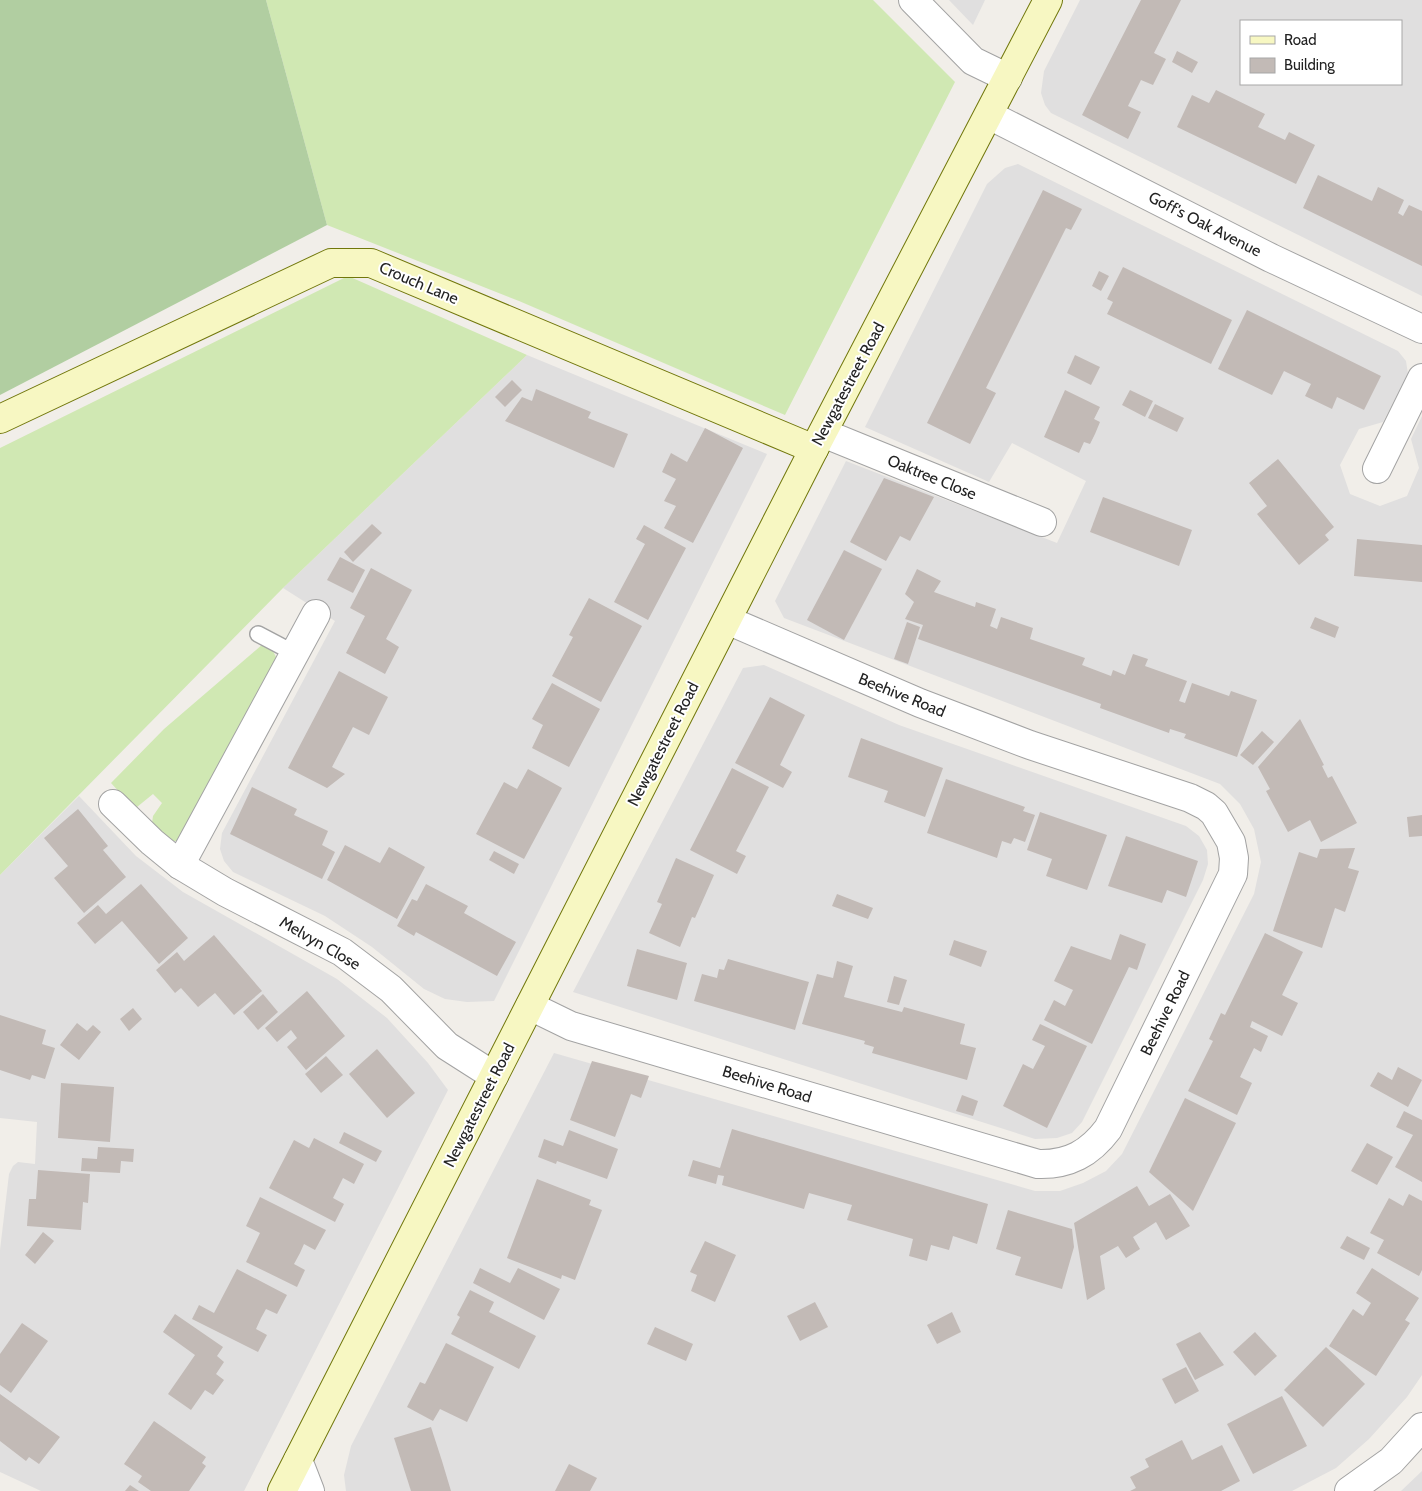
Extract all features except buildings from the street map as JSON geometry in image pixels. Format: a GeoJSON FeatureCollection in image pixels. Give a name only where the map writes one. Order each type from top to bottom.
{"type":"FeatureCollection","features":[{"type":"Feature","properties":{"kind":"street"},"geometry":{"type":"LineString","coordinates":[[913,0],[973,61],[1008,78]]}},
{"type":"Feature","properties":{"kind":"street","name":"Newgatestreet Road"},"geometry":{"type":"LineString","coordinates":[[282,1491],[727,620],[1048,0]]}},
{"type":"Feature","properties":{"kind":"street","name":"Goff's Oak Avenue"},"geometry":{"type":"LineString","coordinates":[[989,115],[1271,258],[1422,329]]}},
{"type":"Feature","properties":{"kind":"street","name":"Crouch Lane"},"geometry":{"type":"LineString","coordinates":[[0,419],[331,263],[371,263],[819,441]]}},
{"type":"Feature","properties":{"kind":"street"},"geometry":{"type":"LineString","coordinates":[[1377,469],[1422,378]]}},
{"type":"Feature","properties":{"kind":"street","name":"Oaktree Close"},"geometry":{"type":"LineString","coordinates":[[819,441],[1042,522]]}},
{"type":"Feature","properties":{"kind":"street"},"geometry":{"type":"LineString","coordinates":[[180,865],[316,614]]}},
{"type":"Feature","properties":{"kind":"street","name":"Beehive Road"},"geometry":{"type":"LineString","coordinates":[[530,1006],[570,1026],[1038,1164],[1054,1165],[1084,1154],[1096,1144],[1108,1129],[1233,874],[1232,842],[1214,813],[1190,798],[1030,745],[920,704],[727,620]]}},
{"type":"Feature","properties":{"kind":"street","name":"Melvyn Close"},"geometry":{"type":"LineString","coordinates":[[113,804],[152,842],[180,865],[226,892],[342,952],[391,989],[448,1046],[494,1076]]}},
{"type":"Feature","properties":{"kind":"street"},"geometry":{"type":"LineString","coordinates":[[1349,1491],[1391,1461],[1422,1427]]}},
{"type":"Feature","properties":{"kind":"street"},"geometry":{"type":"LineString","coordinates":[[298,1460],[310,1491]]}},
{"type":"Feature","properties":{"kind":"lane"},"geometry":{"type":"LineString","coordinates":[[258,634],[296,654]]}},
{"type":"Feature","properties":{"kind":"shaded area"},"geometry":{"type":"Polygon","coordinates":[[[949,0],[985,0],[973,25],[949,0]]]}},
{"type":"Feature","properties":{"kind":"shaded area"},"geometry":{"type":"Polygon","coordinates":[[[1080,0],[1422,0],[1422,296],[1051,113],[1045,105],[1041,93],[1044,71],[1080,0]]]}},
{"type":"Feature","properties":{"kind":"shaded area"},"geometry":{"type":"Polygon","coordinates":[[[1018,164],[1398,351],[1406,361],[1408,374],[1383,422],[1359,429],[1340,465],[1350,494],[1380,506],[1407,496],[1419,468],[1411,439],[1422,416],[1422,1375],[1407,1397],[1369,1439],[1336,1468],[1292,1491],[346,1491],[344,1475],[351,1446],[554,1053],[1035,1191],[1060,1191],[1083,1183],[1106,1171],[1122,1154],[1254,894],[1261,862],[1254,829],[1240,804],[1220,784],[784,618],[775,601],[846,461],[1057,543],[1086,481],[1012,443],[989,482],[865,427],[987,184],[1005,168],[1018,164]]]}},
{"type":"Feature","properties":{"kind":"shaded area"},"geometry":{"type":"Polygon","coordinates":[[[527,355],[767,454],[494,1001],[467,1002],[445,999],[424,989],[372,947],[325,916],[233,872],[224,861],[220,849],[222,833],[335,621],[283,588],[527,355]]]}},
{"type":"Feature","properties":{"kind":"shaded area"},"geometry":{"type":"Polygon","coordinates":[[[764,665],[899,725],[1186,826],[1199,836],[1207,850],[1208,864],[1203,880],[1082,1122],[1072,1133],[1057,1138],[1035,1139],[573,992],[743,668],[764,665]]]}},
{"type":"Feature","properties":{"kind":"shaded area"},"geometry":{"type":"Polygon","coordinates":[[[79,796],[136,856],[183,892],[337,979],[387,1018],[428,1063],[448,1090],[244,1491],[41,1491],[0,1472],[0,1250],[9,1174],[13,1166],[18,1162],[35,1164],[37,1122],[0,1118],[0,875],[79,796]]]}},
{"type":"Feature","properties":{"kind":"shaded area"},"geometry":{"type":"Polygon","coordinates":[[[1422,1471],[1422,1491],[1401,1491],[1422,1471]]]}},
{"type":"Feature","properties":{"kind":"green space"},"geometry":{"type":"Polygon","coordinates":[[[0,0],[266,0],[327,225],[0,395],[0,0]]]}},
{"type":"Feature","properties":{"kind":"green space"},"geometry":{"type":"Polygon","coordinates":[[[266,0],[873,0],[955,82],[785,415],[519,301],[327,225],[266,0]]]}},
{"type":"Feature","properties":{"kind":"green space"},"geometry":{"type":"Polygon","coordinates":[[[348,276],[527,355],[283,588],[0,875],[0,448],[348,276]]]}},
{"type":"Feature","properties":{"kind":"green space"},"geometry":{"type":"Polygon","coordinates":[[[263,644],[272,649],[277,659],[180,841],[168,841],[152,823],[153,816],[162,803],[153,794],[137,807],[132,806],[111,783],[164,729],[263,644]]]}}]}
